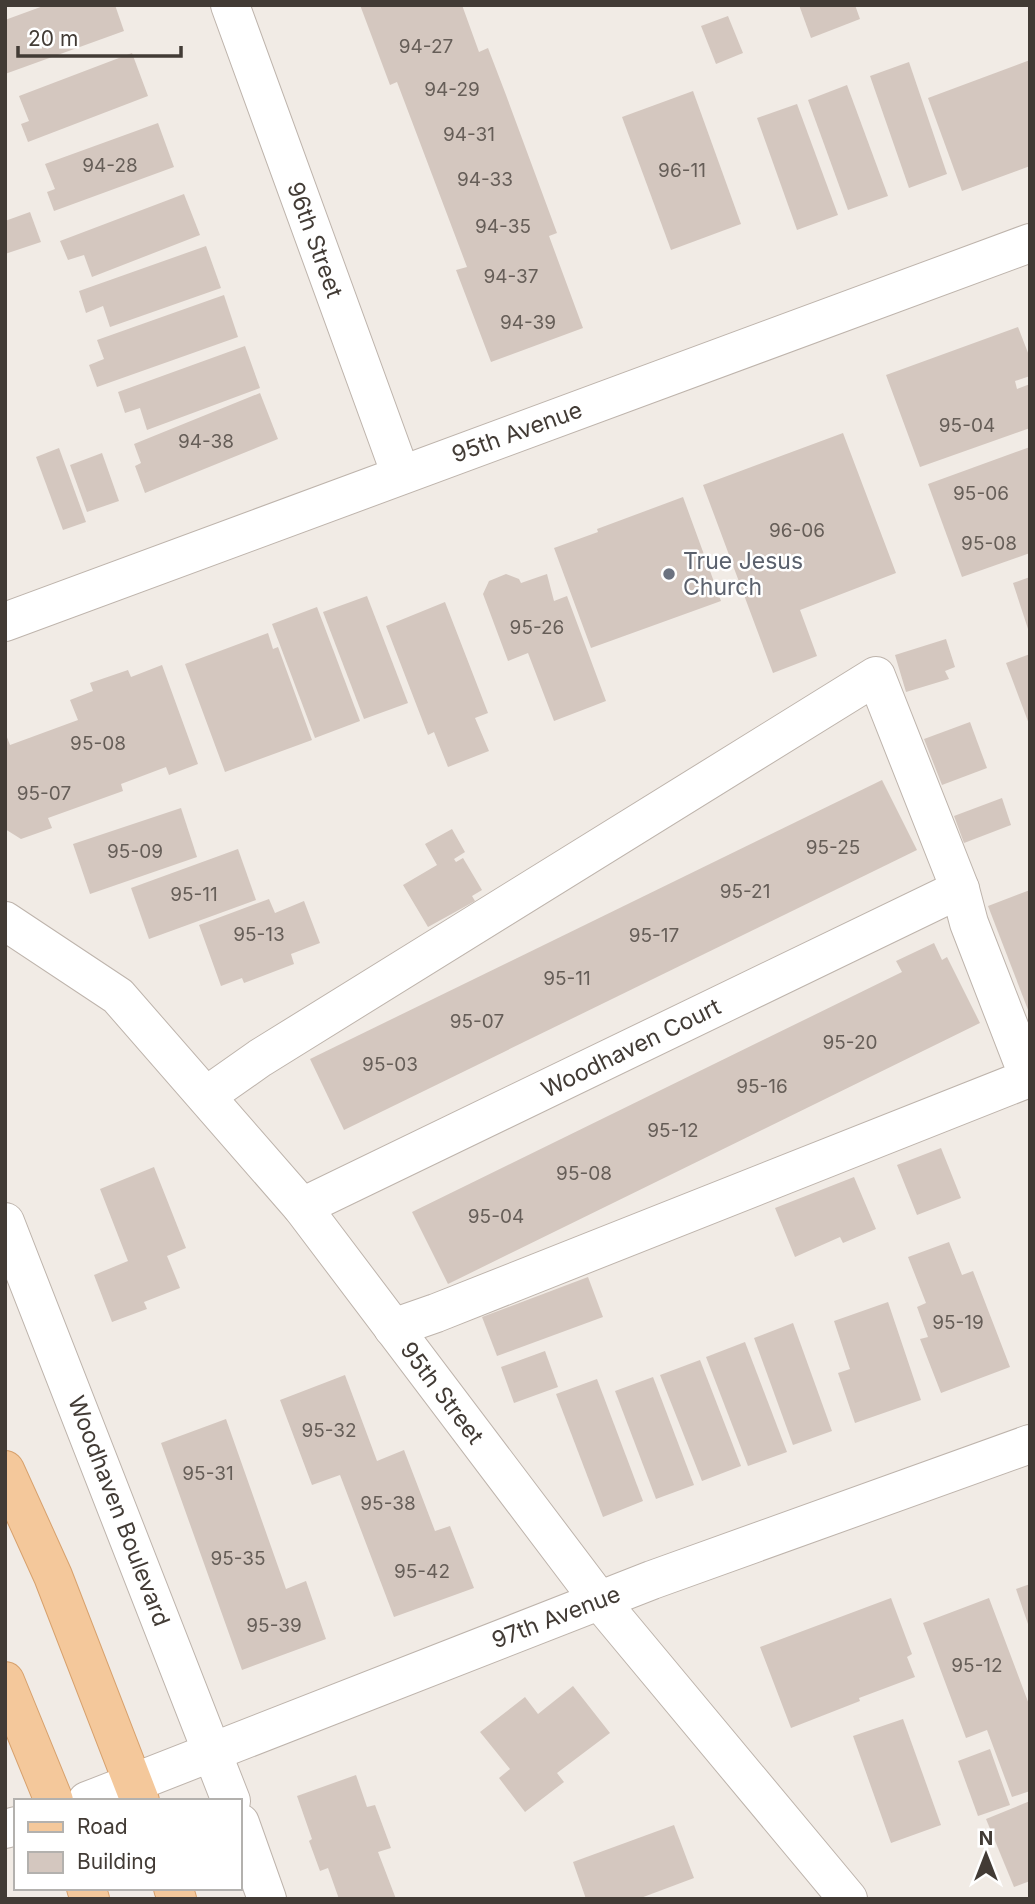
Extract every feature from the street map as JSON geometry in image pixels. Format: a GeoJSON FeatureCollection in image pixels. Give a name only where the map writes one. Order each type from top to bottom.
{"type":"FeatureCollection","features":[{"type":"Feature","properties":{"kind":"main road"},"geometry":{"type":"LineString","coordinates":[[5,1470],[53,1576],[136,1792]]}},
{"type":"Feature","properties":{"kind":"main road"},"geometry":{"type":"LineString","coordinates":[[5,1681],[53,1799]]}},
{"type":"Feature","properties":{"kind":"street","name":"96th Street"},"geometry":{"type":"LineString","coordinates":[[230,5],[401,475]]}},
{"type":"Feature","properties":{"kind":"street","name":"95th Avenue"},"geometry":{"type":"LineString","coordinates":[[5,622],[1030,243]]}},
{"type":"Feature","properties":{"kind":"street"},"geometry":{"type":"LineString","coordinates":[[206,1096],[260,1058],[876,676],[960,889],[969,923],[1029,1078],[393,1328]]}},
{"type":"Feature","properties":{"kind":"street","name":"Woodhaven Court"},"geometry":{"type":"LineString","coordinates":[[302,1207],[960,889]]}},
{"type":"Feature","properties":{"kind":"street","name":"95th Street"},"geometry":{"type":"LineString","coordinates":[[5,921],[118,996],[302,1207],[600,1600],[848,1899]]}},
{"type":"Feature","properties":{"kind":"street","name":"Woodhaven Boulevard"},"geometry":{"type":"LineString","coordinates":[[5,1222],[231,1799]]}},
{"type":"Feature","properties":{"kind":"street","name":"97th Avenue"},"geometry":{"type":"LineString","coordinates":[[98,1799],[136,1792],[213,1751],[600,1600],[1030,1444]]}},
{"type":"Feature","properties":{"kind":"street"},"geometry":{"type":"LineString","coordinates":[[242,1829],[267,1899]]}},
{"type":"Feature","properties":{"kind":"building"},"geometry":{"type":"Polygon","coordinates":[[[46,5],[115,5],[124,31],[5,74],[5,20],[46,5]]]}},
{"type":"Feature","properties":{"kind":"building"},"geometry":{"type":"Polygon","coordinates":[[[360,5],[462,5],[479,52],[488,48],[506,95],[557,233],[549,236],[583,328],[491,362],[456,270],[467,267],[397,82],[390,85],[360,5]]]}},
{"type":"Feature","properties":{"kind":"building"},"geometry":{"type":"Polygon","coordinates":[[[799,5],[855,5],[860,19],[811,38],[799,5]]]}},
{"type":"Feature","properties":{"kind":"building"},"geometry":{"type":"Polygon","coordinates":[[[728,16],[743,53],[716,64],[701,26],[728,16]]]}},
{"type":"Feature","properties":{"kind":"building"},"geometry":{"type":"Polygon","coordinates":[[[132,53],[148,96],[28,142],[21,124],[29,121],[19,96],[132,53]]]}},
{"type":"Feature","properties":{"kind":"building"},"geometry":{"type":"Polygon","coordinates":[[[1030,60],[1030,166],[962,191],[928,98],[1030,60]]]}},
{"type":"Feature","properties":{"kind":"building"},"geometry":{"type":"Polygon","coordinates":[[[909,62],[947,174],[909,188],[870,76],[909,62]]]}},
{"type":"Feature","properties":{"kind":"building"},"geometry":{"type":"Polygon","coordinates":[[[847,85],[888,196],[848,210],[808,100],[847,85]]]}},
{"type":"Feature","properties":{"kind":"building"},"geometry":{"type":"Polygon","coordinates":[[[693,91],[741,224],[671,250],[622,117],[693,91]]]}},
{"type":"Feature","properties":{"kind":"building"},"geometry":{"type":"Polygon","coordinates":[[[797,104],[838,215],[797,230],[757,118],[797,104]]]}},
{"type":"Feature","properties":{"kind":"building"},"geometry":{"type":"Polygon","coordinates":[[[158,123],[174,167],[54,211],[47,192],[55,189],[45,164],[158,123]]]}},
{"type":"Feature","properties":{"kind":"building"},"geometry":{"type":"Polygon","coordinates":[[[184,194],[200,235],[92,277],[84,255],[68,260],[60,241],[184,194]]]}},
{"type":"Feature","properties":{"kind":"building"},"geometry":{"type":"Polygon","coordinates":[[[30,212],[41,242],[5,254],[5,221],[30,212]]]}},
{"type":"Feature","properties":{"kind":"building"},"geometry":{"type":"Polygon","coordinates":[[[206,246],[221,288],[110,327],[103,306],[86,313],[79,291],[206,246]]]}},
{"type":"Feature","properties":{"kind":"building"},"geometry":{"type":"Polygon","coordinates":[[[224,295],[238,337],[97,387],[89,365],[104,359],[97,340],[224,295]]]}},
{"type":"Feature","properties":{"kind":"building"},"geometry":{"type":"Polygon","coordinates":[[[1018,327],[1030,358],[1030,376],[1015,381],[1017,389],[1030,384],[1030,428],[920,467],[886,375],[1018,327]]]}},
{"type":"Feature","properties":{"kind":"building"},"geometry":{"type":"Polygon","coordinates":[[[245,346],[260,388],[147,430],[140,408],[125,413],[118,392],[245,346]]]}},
{"type":"Feature","properties":{"kind":"building"},"geometry":{"type":"Polygon","coordinates":[[[260,393],[278,439],[145,493],[135,466],[141,463],[134,444],[260,393]]]}},
{"type":"Feature","properties":{"kind":"building"},"geometry":{"type":"Polygon","coordinates":[[[843,433],[896,573],[800,610],[817,656],[773,673],[703,485],[843,433]]]}},
{"type":"Feature","properties":{"kind":"building"},"geometry":{"type":"Polygon","coordinates":[[[1030,447],[1030,553],[962,577],[928,484],[1030,447]]]}},
{"type":"Feature","properties":{"kind":"building"},"geometry":{"type":"Polygon","coordinates":[[[59,448],[86,522],[63,530],[36,457],[59,448]]]}},
{"type":"Feature","properties":{"kind":"building"},"geometry":{"type":"Polygon","coordinates":[[[102,453],[119,501],[87,512],[70,465],[102,453]]]}},
{"type":"Feature","properties":{"kind":"building"},"geometry":{"type":"Polygon","coordinates":[[[683,497],[721,601],[591,648],[554,548],[683,497]]]}},
{"type":"Feature","properties":{"kind":"building"},"geometry":{"type":"Polygon","coordinates":[[[506,574],[519,579],[521,583],[547,574],[554,601],[567,596],[606,701],[554,721],[528,653],[508,661],[483,594],[489,581],[506,574]]]}},
{"type":"Feature","properties":{"kind":"building"},"geometry":{"type":"Polygon","coordinates":[[[1030,577],[1030,632],[1029,632],[1013,583],[1030,577]]]}},
{"type":"Feature","properties":{"kind":"building"},"geometry":{"type":"Polygon","coordinates":[[[367,596],[408,703],[364,719],[323,612],[367,596]]]}},
{"type":"Feature","properties":{"kind":"building"},"geometry":{"type":"Polygon","coordinates":[[[445,602],[488,713],[475,718],[489,751],[448,767],[434,732],[428,735],[386,626],[445,602]]]}},
{"type":"Feature","properties":{"kind":"building"},"geometry":{"type":"Polygon","coordinates":[[[317,607],[360,721],[315,738],[272,624],[317,607]]]}},
{"type":"Feature","properties":{"kind":"building"},"geometry":{"type":"Polygon","coordinates":[[[268,633],[273,649],[278,647],[312,740],[225,772],[185,664],[268,633]]]}},
{"type":"Feature","properties":{"kind":"building"},"geometry":{"type":"Polygon","coordinates":[[[946,639],[955,667],[945,671],[949,679],[906,692],[895,655],[946,639]]]}},
{"type":"Feature","properties":{"kind":"building"},"geometry":{"type":"Polygon","coordinates":[[[1030,654],[1030,724],[1029,724],[1006,663],[1030,654]]]}},
{"type":"Feature","properties":{"kind":"building"},"geometry":{"type":"Polygon","coordinates":[[[162,665],[198,764],[169,775],[166,767],[121,784],[123,791],[48,818],[52,828],[21,839],[5,829],[5,732],[10,745],[78,720],[70,700],[93,691],[90,683],[128,670],[131,677],[162,665]]]}},
{"type":"Feature","properties":{"kind":"building"},"geometry":{"type":"Polygon","coordinates":[[[970,722],[987,768],[942,785],[924,739],[970,722]]]}},
{"type":"Feature","properties":{"kind":"building"},"geometry":{"type":"Polygon","coordinates":[[[882,780],[917,850],[344,1130],[310,1059],[882,780]]]}},
{"type":"Feature","properties":{"kind":"building"},"geometry":{"type":"Polygon","coordinates":[[[1002,798],[1011,825],[964,843],[954,816],[1002,798]]]}},
{"type":"Feature","properties":{"kind":"building"},"geometry":{"type":"Polygon","coordinates":[[[181,808],[197,857],[90,894],[73,844],[181,808]]]}},
{"type":"Feature","properties":{"kind":"building"},"geometry":{"type":"Polygon","coordinates":[[[452,829],[465,852],[454,859],[456,862],[463,858],[482,890],[472,896],[475,901],[428,927],[403,885],[437,865],[425,844],[452,829]]]}},
{"type":"Feature","properties":{"kind":"building"},"geometry":{"type":"Polygon","coordinates":[[[238,849],[256,900],[149,939],[131,888],[238,849]]]}},
{"type":"Feature","properties":{"kind":"building"},"geometry":{"type":"Polygon","coordinates":[[[1030,890],[1030,1015],[988,906],[1030,890]]]}},
{"type":"Feature","properties":{"kind":"building"},"geometry":{"type":"Polygon","coordinates":[[[269,899],[275,913],[304,901],[320,943],[291,954],[294,964],[244,983],[242,978],[221,986],[199,925],[269,899]]]}},
{"type":"Feature","properties":{"kind":"building"},"geometry":{"type":"Polygon","coordinates":[[[934,943],[942,960],[947,957],[980,1023],[448,1284],[412,1212],[902,972],[896,961],[934,943]]]}},
{"type":"Feature","properties":{"kind":"building"},"geometry":{"type":"Polygon","coordinates":[[[941,1148],[961,1198],[917,1215],[897,1165],[941,1148]]]}},
{"type":"Feature","properties":{"kind":"building"},"geometry":{"type":"Polygon","coordinates":[[[154,1167],[186,1248],[167,1256],[180,1288],[144,1302],[147,1309],[112,1322],[94,1275],[128,1261],[100,1189],[154,1167]]]}},
{"type":"Feature","properties":{"kind":"building"},"geometry":{"type":"Polygon","coordinates":[[[854,1177],[876,1229],[843,1243],[840,1237],[795,1257],[775,1208],[854,1177]]]}},
{"type":"Feature","properties":{"kind":"building"},"geometry":{"type":"Polygon","coordinates":[[[949,1242],[962,1275],[973,1271],[1010,1367],[941,1393],[920,1339],[928,1337],[917,1307],[926,1303],[908,1257],[949,1242]]]}},
{"type":"Feature","properties":{"kind":"building"},"geometry":{"type":"Polygon","coordinates":[[[588,1277],[603,1317],[497,1356],[482,1317],[588,1277]]]}},
{"type":"Feature","properties":{"kind":"building"},"geometry":{"type":"Polygon","coordinates":[[[888,1302],[921,1400],[855,1423],[838,1373],[850,1369],[834,1321],[888,1302]]]}},
{"type":"Feature","properties":{"kind":"building"},"geometry":{"type":"Polygon","coordinates":[[[793,1323],[832,1431],[793,1445],[754,1338],[793,1323]]]}},
{"type":"Feature","properties":{"kind":"building"},"geometry":{"type":"Polygon","coordinates":[[[745,1342],[787,1452],[748,1466],[706,1357],[745,1342]]]}},
{"type":"Feature","properties":{"kind":"building"},"geometry":{"type":"Polygon","coordinates":[[[545,1351],[558,1387],[514,1403],[501,1367],[545,1351]]]}},
{"type":"Feature","properties":{"kind":"building"},"geometry":{"type":"Polygon","coordinates":[[[700,1360],[741,1466],[702,1481],[660,1375],[700,1360]]]}},
{"type":"Feature","properties":{"kind":"building"},"geometry":{"type":"Polygon","coordinates":[[[345,1375],[377,1461],[404,1450],[435,1531],[450,1526],[474,1588],[394,1617],[340,1475],[312,1485],[280,1400],[345,1375]]]}},
{"type":"Feature","properties":{"kind":"building"},"geometry":{"type":"Polygon","coordinates":[[[653,1377],[694,1485],[656,1499],[615,1391],[653,1377]]]}},
{"type":"Feature","properties":{"kind":"building"},"geometry":{"type":"Polygon","coordinates":[[[597,1379],[643,1501],[603,1517],[556,1394],[597,1379]]]}},
{"type":"Feature","properties":{"kind":"building"},"geometry":{"type":"Polygon","coordinates":[[[226,1419],[286,1589],[306,1581],[326,1639],[242,1670],[161,1443],[226,1419]]]}},
{"type":"Feature","properties":{"kind":"building"},"geometry":{"type":"Polygon","coordinates":[[[1030,1584],[1030,1627],[1029,1627],[1016,1589],[1030,1584]]]}},
{"type":"Feature","properties":{"kind":"building"},"geometry":{"type":"Polygon","coordinates":[[[891,1598],[912,1654],[907,1657],[915,1677],[791,1728],[760,1647],[891,1598]]]}},
{"type":"Feature","properties":{"kind":"building"},"geometry":{"type":"Polygon","coordinates":[[[989,1598],[1030,1707],[1030,1791],[1012,1797],[987,1730],[966,1738],[923,1623],[989,1598]]]}},
{"type":"Feature","properties":{"kind":"building"},"geometry":{"type":"Polygon","coordinates":[[[573,1686],[610,1733],[557,1773],[564,1782],[525,1812],[499,1778],[510,1769],[480,1732],[525,1697],[538,1714],[573,1686]]]}},
{"type":"Feature","properties":{"kind":"building"},"geometry":{"type":"Polygon","coordinates":[[[903,1719],[941,1825],[891,1843],[853,1736],[903,1719]]]}},
{"type":"Feature","properties":{"kind":"building"},"geometry":{"type":"Polygon","coordinates":[[[990,1749],[1010,1805],[978,1816],[958,1761],[990,1749]]]}},
{"type":"Feature","properties":{"kind":"building"},"geometry":{"type":"Polygon","coordinates":[[[356,1775],[367,1807],[375,1805],[391,1848],[378,1852],[396,1899],[339,1899],[328,1868],[320,1871],[309,1841],[312,1839],[297,1796],[356,1775]]]}},
{"type":"Feature","properties":{"kind":"building"},"geometry":{"type":"Polygon","coordinates":[[[1030,1801],[1030,1881],[1014,1887],[986,1819],[1030,1801]]]}},
{"type":"Feature","properties":{"kind":"building"},"geometry":{"type":"Polygon","coordinates":[[[674,1825],[694,1878],[638,1899],[586,1899],[573,1862],[674,1825]]]}},
{"type":"Feature","properties":{"kind":"place","name":"True Jesus Church"},"geometry":{"type":"Point","coordinates":[669,574]}}]}
